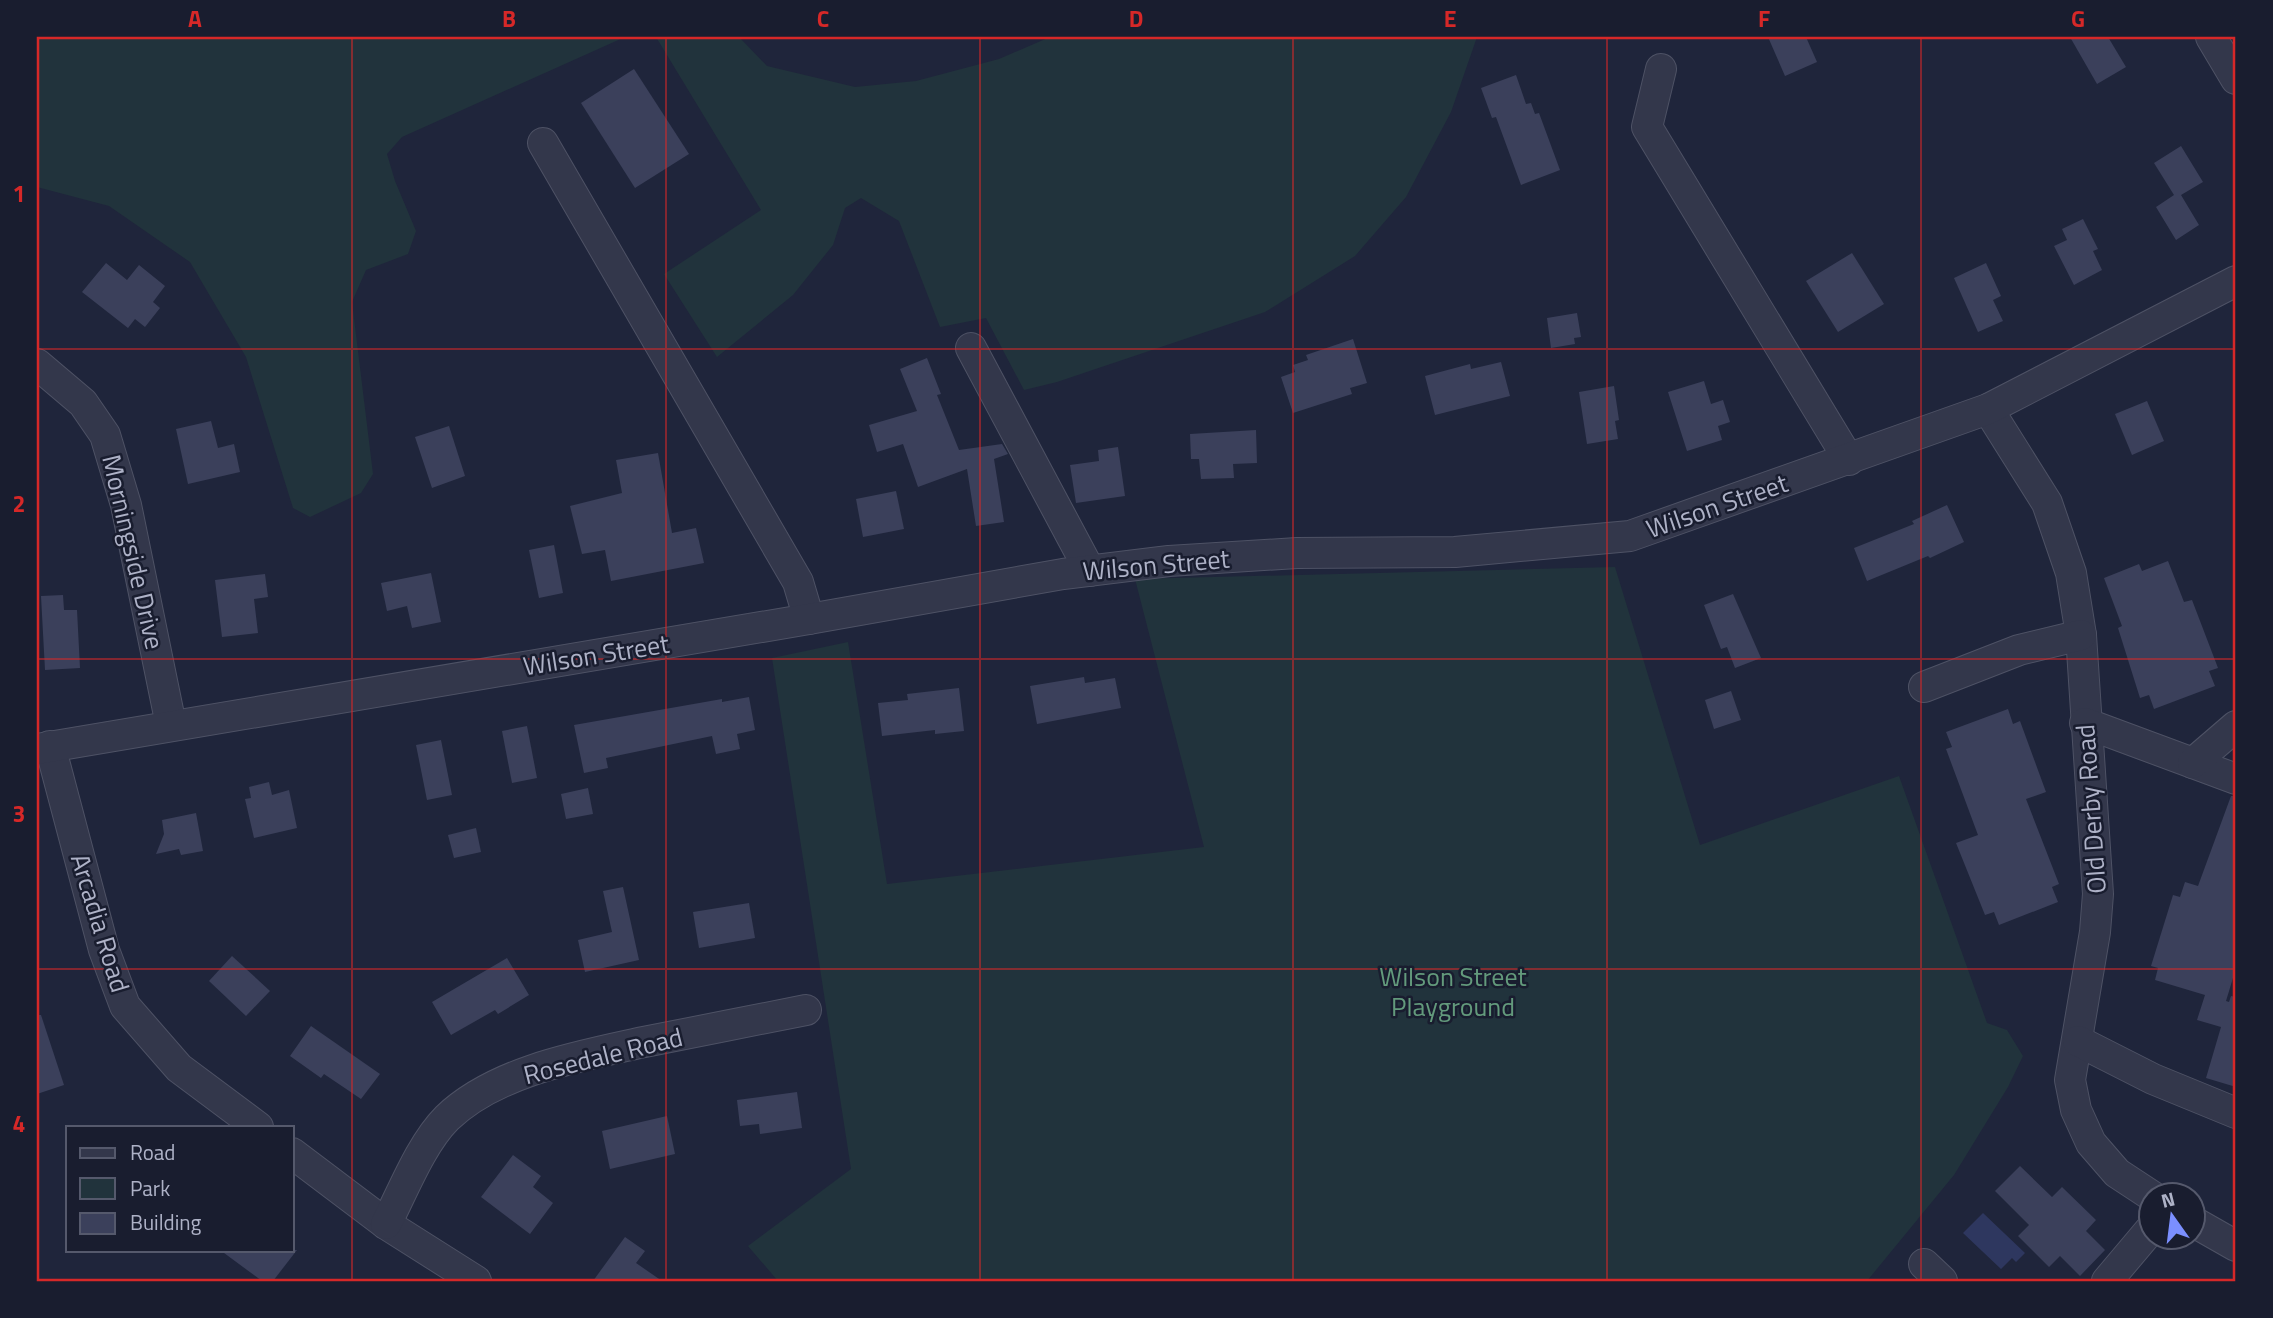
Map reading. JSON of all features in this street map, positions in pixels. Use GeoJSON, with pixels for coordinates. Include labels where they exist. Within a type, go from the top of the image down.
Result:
{"type":"FeatureCollection","features":[{"type":"Feature","properties":{"kind":"street"},"geometry":{"type":"LineString","coordinates":[[2211,37],[2236,79]]}},
{"type":"Feature","properties":{"kind":"street"},"geometry":{"type":"LineString","coordinates":[[1661,69],[1647,127],[1849,460]]}},
{"type":"Feature","properties":{"kind":"street"},"geometry":{"type":"LineString","coordinates":[[543,143],[798,582],[809,619]]}},
{"type":"Feature","properties":{"kind":"street","name":"Wilson Street"},"geometry":{"type":"LineString","coordinates":[[43,748],[1090,571],[1169,561],[1272,555],[1455,552],[1630,536],[1988,409],[2236,281]]}},
{"type":"Feature","properties":{"kind":"street"},"geometry":{"type":"LineString","coordinates":[[971,348],[1090,571]]}},
{"type":"Feature","properties":{"kind":"street","name":"Morningside Drive"},"geometry":{"type":"LineString","coordinates":[[37,364],[83,403],[105,435],[127,505],[171,725]]}},
{"type":"Feature","properties":{"kind":"street","name":"Old Derby Road"},"geometry":{"type":"LineString","coordinates":[[1988,409],[2046,503],[2071,573],[2081,635],[2098,894],[2095,932],[2070,1080],[2076,1110],[2091,1143],[2116,1172],[2136,1185]]}},
{"type":"Feature","properties":{"kind":"street"},"geometry":{"type":"LineString","coordinates":[[1924,687],[2019,650],[2081,635]]}},
{"type":"Feature","properties":{"kind":"street"},"geometry":{"type":"LineString","coordinates":[[2085,723],[2236,779]]}},
{"type":"Feature","properties":{"kind":"street"},"geometry":{"type":"LineString","coordinates":[[2193,763],[2236,726]]}},
{"type":"Feature","properties":{"kind":"street","name":"Arcadia Road"},"geometry":{"type":"LineString","coordinates":[[43,748],[104,950],[125,1006],[179,1068],[257,1126]]}},
{"type":"Feature","properties":{"kind":"street","name":"Rosedale Road"},"geometry":{"type":"LineString","coordinates":[[386,1224],[422,1154],[446,1119],[479,1093],[551,1064],[806,1010]]}},
{"type":"Feature","properties":{"kind":"street"},"geometry":{"type":"LineString","coordinates":[[2078,1041],[2153,1079],[2236,1113]]}},
{"type":"Feature","properties":{"kind":"street"},"geometry":{"type":"LineString","coordinates":[[294,1155],[386,1224],[476,1281]]}},
{"type":"Feature","properties":{"kind":"street"},"geometry":{"type":"LineString","coordinates":[[2206,1228],[2236,1246]]}},
{"type":"Feature","properties":{"kind":"street"},"geometry":{"type":"LineString","coordinates":[[2107,1281],[2136,1247]]}},
{"type":"Feature","properties":{"kind":"green space"},"geometry":{"type":"Polygon","coordinates":[[[37,37],[625,37],[402,137],[387,154],[416,231],[408,254],[366,270],[352,302],[373,474],[361,493],[310,517],[293,508],[246,357],[190,262],[109,206],[37,187],[37,37]]]}},
{"type":"Feature","properties":{"kind":"green space"},"geometry":{"type":"Polygon","coordinates":[[[656,37],[739,37],[767,66],[855,87],[916,81],[999,59],[1050,37],[1477,37],[1451,112],[1406,197],[1355,256],[1265,312],[1057,382],[1024,390],[986,318],[940,327],[899,221],[861,198],[845,208],[833,245],[793,295],[717,357],[664,274],[761,210],[656,37]]]}},
{"type":"Feature","properties":{"kind":"green space","name":"Wilson Street Playground"},"geometry":{"type":"Polygon","coordinates":[[[1615,567],[1700,845],[1899,776],[1987,1023],[2007,1030],[2023,1056],[2008,1087],[1954,1175],[1867,1281],[778,1281],[748,1246],[851,1169],[772,658],[848,642],[887,884],[1204,847],[1135,579],[1615,567]]]}},
{"type":"Feature","properties":{"kind":"water"},"geometry":{"type":"Polygon","coordinates":[[[1983,1213],[2025,1253],[2016,1262],[2012,1258],[2001,1269],[1963,1233],[1983,1213]]]}},
{"type":"Feature","properties":{"kind":"building"},"geometry":{"type":"Polygon","coordinates":[[[1768,37],[1806,37],[1817,62],[1785,76],[1768,37]]]}},
{"type":"Feature","properties":{"kind":"building"},"geometry":{"type":"Polygon","coordinates":[[[2070,37],[2108,37],[2126,67],[2097,84],[2070,37]]]}},
{"type":"Feature","properties":{"kind":"building"},"geometry":{"type":"Polygon","coordinates":[[[634,69],[689,154],[635,188],[581,103],[634,69]]]}},
{"type":"Feature","properties":{"kind":"building"},"geometry":{"type":"Polygon","coordinates":[[[1516,75],[1526,104],[1531,103],[1535,114],[1539,113],[1560,170],[1521,185],[1496,117],[1492,118],[1481,88],[1516,75]]]}},
{"type":"Feature","properties":{"kind":"building"},"geometry":{"type":"Polygon","coordinates":[[[2181,146],[2203,182],[2181,195],[2199,225],[2176,240],[2156,207],[2174,195],[2154,163],[2181,146]]]}},
{"type":"Feature","properties":{"kind":"building"},"geometry":{"type":"Polygon","coordinates":[[[2083,219],[2098,249],[2093,251],[2102,270],[2074,285],[2054,246],[2067,240],[2062,229],[2083,219]]]}},
{"type":"Feature","properties":{"kind":"building"},"geometry":{"type":"Polygon","coordinates":[[[1852,253],[1884,304],[1838,332],[1806,281],[1852,253]]]}},
{"type":"Feature","properties":{"kind":"building"},"geometry":{"type":"Polygon","coordinates":[[[106,263],[127,280],[139,265],[165,286],[153,302],[160,308],[145,327],[135,319],[128,328],[82,292],[106,263]]]}},
{"type":"Feature","properties":{"kind":"building"},"geometry":{"type":"Polygon","coordinates":[[[1986,263],[2001,296],[1993,300],[2003,321],[1978,332],[1954,278],[1986,263]]]}},
{"type":"Feature","properties":{"kind":"building"},"geometry":{"type":"Polygon","coordinates":[[[1577,313],[1581,337],[1574,338],[1575,344],[1551,348],[1547,318],[1577,313]]]}},
{"type":"Feature","properties":{"kind":"building"},"geometry":{"type":"Polygon","coordinates":[[[1353,339],[1367,383],[1350,388],[1352,394],[1293,413],[1281,377],[1295,372],[1293,365],[1308,360],[1306,355],[1353,339]]]}},
{"type":"Feature","properties":{"kind":"building"},"geometry":{"type":"Polygon","coordinates":[[[927,358],[941,394],[937,395],[959,450],[1002,444],[1008,454],[994,459],[1004,522],[976,526],[967,469],[918,487],[903,444],[877,452],[869,425],[917,411],[900,369],[927,358]]]}},
{"type":"Feature","properties":{"kind":"building"},"geometry":{"type":"Polygon","coordinates":[[[1501,362],[1510,396],[1435,415],[1425,376],[1470,364],[1471,369],[1501,362]]]}},
{"type":"Feature","properties":{"kind":"building"},"geometry":{"type":"Polygon","coordinates":[[[1704,381],[1711,404],[1723,400],[1730,422],[1718,426],[1722,440],[1687,451],[1668,392],[1704,381]]]}},
{"type":"Feature","properties":{"kind":"building"},"geometry":{"type":"Polygon","coordinates":[[[1614,386],[1619,420],[1615,421],[1618,439],[1587,444],[1579,392],[1614,386]]]}},
{"type":"Feature","properties":{"kind":"building"},"geometry":{"type":"Polygon","coordinates":[[[2147,401],[2164,441],[2132,455],[2115,414],[2147,401]]]}},
{"type":"Feature","properties":{"kind":"building"},"geometry":{"type":"Polygon","coordinates":[[[211,421],[218,448],[234,444],[240,472],[188,484],[176,429],[211,421]]]}},
{"type":"Feature","properties":{"kind":"building"},"geometry":{"type":"Polygon","coordinates":[[[449,426],[465,476],[432,488],[415,437],[449,426]]]}},
{"type":"Feature","properties":{"kind":"building"},"geometry":{"type":"Polygon","coordinates":[[[1256,430],[1257,463],[1233,464],[1234,478],[1201,479],[1199,459],[1191,459],[1190,434],[1256,430]]]}},
{"type":"Feature","properties":{"kind":"building"},"geometry":{"type":"Polygon","coordinates":[[[1118,447],[1125,496],[1076,503],[1070,465],[1099,461],[1098,450],[1118,447]]]}},
{"type":"Feature","properties":{"kind":"building"},"geometry":{"type":"Polygon","coordinates":[[[658,453],[672,533],[696,528],[704,563],[611,581],[605,550],[582,554],[570,506],[622,493],[616,460],[658,453]]]}},
{"type":"Feature","properties":{"kind":"building"},"geometry":{"type":"Polygon","coordinates":[[[896,491],[904,529],[863,537],[856,499],[896,491]]]}},
{"type":"Feature","properties":{"kind":"building"},"geometry":{"type":"Polygon","coordinates":[[[1947,505],[1964,542],[1930,558],[1928,556],[1867,581],[1854,548],[1914,524],[1912,521],[1947,505]]]}},
{"type":"Feature","properties":{"kind":"building"},"geometry":{"type":"Polygon","coordinates":[[[554,545],[563,593],[539,598],[529,550],[554,545]]]}},
{"type":"Feature","properties":{"kind":"building"},"geometry":{"type":"Polygon","coordinates":[[[2168,561],[2184,602],[2192,600],[2218,668],[2209,671],[2215,686],[2154,709],[2149,695],[2140,698],[2118,628],[2122,626],[2104,578],[2139,564],[2142,571],[2168,561]]]}},
{"type":"Feature","properties":{"kind":"building"},"geometry":{"type":"Polygon","coordinates":[[[431,573],[441,622],[412,628],[407,606],[387,611],[381,583],[431,573]]]}},
{"type":"Feature","properties":{"kind":"building"},"geometry":{"type":"Polygon","coordinates":[[[265,574],[268,597],[254,599],[258,633],[222,637],[215,580],[265,574]]]}},
{"type":"Feature","properties":{"kind":"building"},"geometry":{"type":"Polygon","coordinates":[[[1733,594],[1761,658],[1735,668],[1727,647],[1721,649],[1704,605],[1733,594]]]}},
{"type":"Feature","properties":{"kind":"building"},"geometry":{"type":"Polygon","coordinates":[[[63,595],[64,610],[77,610],[80,668],[45,670],[41,596],[63,595]]]}},
{"type":"Feature","properties":{"kind":"building"},"geometry":{"type":"Polygon","coordinates":[[[1084,677],[1085,683],[1115,678],[1121,708],[1037,724],[1030,686],[1084,677]]]}},
{"type":"Feature","properties":{"kind":"building"},"geometry":{"type":"Polygon","coordinates":[[[959,688],[964,731],[935,734],[935,730],[882,736],[878,703],[908,700],[907,694],[959,688]]]}},
{"type":"Feature","properties":{"kind":"building"},"geometry":{"type":"Polygon","coordinates":[[[1731,691],[1741,720],[1714,729],[1705,700],[1731,691]]]}},
{"type":"Feature","properties":{"kind":"building"},"geometry":{"type":"Polygon","coordinates":[[[749,697],[755,730],[737,734],[740,749],[716,754],[712,736],[606,758],[608,768],[584,773],[574,725],[722,699],[722,702],[749,697]]]}},
{"type":"Feature","properties":{"kind":"building"},"geometry":{"type":"Polygon","coordinates":[[[2008,709],[2013,724],[2020,721],[2046,792],[2026,799],[2059,884],[2052,887],[2058,902],[1999,925],[1994,912],[1985,915],[1956,843],[1978,835],[1946,749],[1952,747],[1946,732],[2008,709]]]}},
{"type":"Feature","properties":{"kind":"building"},"geometry":{"type":"Polygon","coordinates":[[[527,726],[537,778],[512,783],[502,731],[527,726]]]}},
{"type":"Feature","properties":{"kind":"building"},"geometry":{"type":"Polygon","coordinates":[[[441,740],[452,795],[427,800],[416,745],[441,740]]]}},
{"type":"Feature","properties":{"kind":"building"},"geometry":{"type":"Polygon","coordinates":[[[269,782],[272,795],[289,790],[297,828],[254,838],[245,799],[251,798],[249,787],[269,782]]]}},
{"type":"Feature","properties":{"kind":"building"},"geometry":{"type":"Polygon","coordinates":[[[588,788],[593,814],[566,819],[561,794],[588,788]]]}},
{"type":"Feature","properties":{"kind":"building"},"geometry":{"type":"Polygon","coordinates":[[[2231,796],[2236,796],[2236,968],[2226,1001],[2229,1002],[2231,996],[2236,997],[2236,1087],[2206,1078],[2221,1027],[2197,1020],[2205,995],[2155,980],[2158,968],[2151,966],[2173,895],[2180,897],[2185,882],[2198,886],[2231,796]]]}},
{"type":"Feature","properties":{"kind":"building"},"geometry":{"type":"Polygon","coordinates":[[[196,813],[203,851],[181,855],[179,849],[156,854],[164,834],[162,820],[196,813]]]}},
{"type":"Feature","properties":{"kind":"building"},"geometry":{"type":"Polygon","coordinates":[[[476,828],[481,852],[454,858],[448,835],[476,828]]]}},
{"type":"Feature","properties":{"kind":"building"},"geometry":{"type":"Polygon","coordinates":[[[623,887],[639,960],[585,972],[578,940],[612,932],[603,891],[623,887]]]}},
{"type":"Feature","properties":{"kind":"building"},"geometry":{"type":"Polygon","coordinates":[[[749,903],[755,938],[699,948],[693,912],[749,903]]]}},
{"type":"Feature","properties":{"kind":"building"},"geometry":{"type":"Polygon","coordinates":[[[232,956],[270,991],[246,1016],[209,981],[232,956]]]}},
{"type":"Feature","properties":{"kind":"building"},"geometry":{"type":"Polygon","coordinates":[[[507,958],[529,995],[498,1014],[495,1010],[451,1035],[432,1002],[507,958]]]}},
{"type":"Feature","properties":{"kind":"building"},"geometry":{"type":"Polygon","coordinates":[[[37,1015],[41,1015],[64,1085],[37,1094],[37,1015]]]}},
{"type":"Feature","properties":{"kind":"building"},"geometry":{"type":"Polygon","coordinates":[[[311,1026],[380,1074],[361,1099],[324,1074],[321,1078],[290,1056],[311,1026]]]}},
{"type":"Feature","properties":{"kind":"building"},"geometry":{"type":"Polygon","coordinates":[[[797,1092],[802,1128],[760,1134],[759,1124],[740,1126],[737,1100],[797,1092]]]}},
{"type":"Feature","properties":{"kind":"building"},"geometry":{"type":"Polygon","coordinates":[[[667,1116],[675,1154],[610,1169],[602,1131],[667,1116]]]}},
{"type":"Feature","properties":{"kind":"building"},"geometry":{"type":"Polygon","coordinates":[[[513,1155],[541,1176],[533,1187],[553,1203],[530,1234],[481,1197],[513,1155]]]}},
{"type":"Feature","properties":{"kind":"building"},"geometry":{"type":"Polygon","coordinates":[[[2020,1166],[2052,1197],[2062,1187],[2096,1220],[2086,1231],[2105,1250],[2080,1276],[2060,1256],[2049,1267],[2018,1236],[2029,1225],[1995,1191],[2020,1166]]]}},
{"type":"Feature","properties":{"kind":"building"},"geometry":{"type":"Polygon","coordinates":[[[625,1237],[645,1251],[636,1263],[662,1281],[593,1281],[625,1237]]]}},
{"type":"Feature","properties":{"kind":"building"},"geometry":{"type":"Polygon","coordinates":[[[297,1250],[273,1281],[262,1281],[223,1252],[297,1250]]]}}]}
